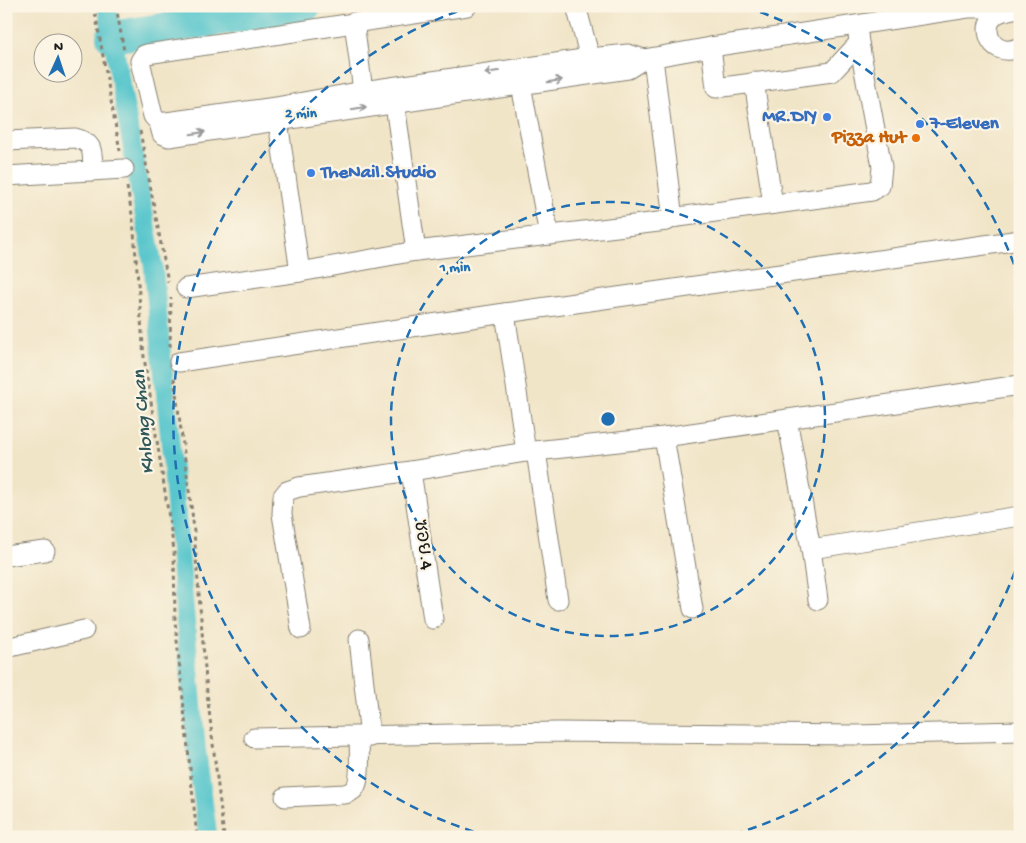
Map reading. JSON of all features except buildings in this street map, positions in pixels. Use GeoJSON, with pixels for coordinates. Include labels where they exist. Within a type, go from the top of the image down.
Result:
{"type":"FeatureCollection","features":[{"type":"Feature","properties":{"kind":"street"},"geometry":{"type":"LineString","coordinates":[[467,6],[144,55],[140,61],[153,116],[159,123],[277,114],[520,77],[628,69],[649,59],[711,47],[858,34],[968,8],[1014,11]]}},
{"type":"Feature","properties":{"kind":"street"},"geometry":{"type":"LineString","coordinates":[[576,6],[590,58]]}},
{"type":"Feature","properties":{"kind":"street"},"geometry":{"type":"LineString","coordinates":[[1014,11],[996,14],[991,20],[988,33],[990,39],[1000,49],[1018,50]]}},
{"type":"Feature","properties":{"kind":"street"},"geometry":{"type":"LineString","coordinates":[[354,22],[364,91]]}},
{"type":"Feature","properties":{"kind":"street"},"geometry":{"type":"LineString","coordinates":[[711,47],[716,88],[832,72],[858,34]]}},
{"type":"Feature","properties":{"kind":"street"},"geometry":{"type":"LineString","coordinates":[[175,289],[300,272],[416,251],[667,220],[872,191],[880,186],[882,167],[858,34]]}},
{"type":"Feature","properties":{"kind":"street"},"geometry":{"type":"LineString","coordinates":[[520,77],[590,58],[628,54],[649,59]]}},
{"type":"Feature","properties":{"kind":"street"},"geometry":{"type":"LineString","coordinates":[[649,59],[672,210],[671,218]]}},
{"type":"Feature","properties":{"kind":"street"},"geometry":{"type":"LineString","coordinates":[[520,77],[549,235]]}},
{"type":"Feature","properties":{"kind":"street"},"geometry":{"type":"LineString","coordinates":[[754,82],[773,204]]}},
{"type":"Feature","properties":{"kind":"street"},"geometry":{"type":"LineString","coordinates":[[277,114],[364,91],[393,95]]}},
{"type":"Feature","properties":{"kind":"street"},"geometry":{"type":"LineString","coordinates":[[393,95],[416,251]]}},
{"type":"Feature","properties":{"kind":"street"},"geometry":{"type":"LineString","coordinates":[[277,114],[300,272]]}},
{"type":"Feature","properties":{"kind":"street"},"geometry":{"type":"LineString","coordinates":[[6,141],[75,138],[83,140],[88,142],[92,151],[93,171]]}},
{"type":"Feature","properties":{"kind":"street"},"geometry":{"type":"LineString","coordinates":[[6,176],[124,169]]}},
{"type":"Feature","properties":{"kind":"street"},"geometry":{"type":"LineString","coordinates":[[174,363],[505,313],[1020,240]]}},
{"type":"Feature","properties":{"kind":"street"},"geometry":{"type":"LineString","coordinates":[[505,313],[558,600]]}},
{"type":"Feature","properties":{"kind":"street"},"geometry":{"type":"LineString","coordinates":[[301,630],[282,514],[283,496],[287,491],[299,487],[531,452],[664,437],[1020,385]]}},
{"type":"Feature","properties":{"kind":"street"},"geometry":{"type":"LineString","coordinates":[[787,419],[818,600]]}},
{"type":"Feature","properties":{"kind":"street"},"geometry":{"type":"LineString","coordinates":[[664,437],[693,609]]}},
{"type":"Feature","properties":{"kind":"street","name":"ซอย.4"},"geometry":{"type":"LineString","coordinates":[[411,471],[433,619]]}},
{"type":"Feature","properties":{"kind":"street"},"geometry":{"type":"LineString","coordinates":[[810,549],[1020,516]]}},
{"type":"Feature","properties":{"kind":"street"},"geometry":{"type":"LineString","coordinates":[[6,556],[45,551]]}},
{"type":"Feature","properties":{"kind":"street"},"geometry":{"type":"LineString","coordinates":[[6,648],[84,630]]}},
{"type":"Feature","properties":{"kind":"street"},"geometry":{"type":"LineString","coordinates":[[284,797],[346,794],[357,785],[364,737],[359,640]]}},
{"type":"Feature","properties":{"kind":"street"},"geometry":{"type":"LineString","coordinates":[[254,738],[558,732],[855,735],[1020,731]]}},
{"type":"Feature","properties":{"kind":"path"},"geometry":{"type":"LineString","coordinates":[[94,6],[133,220],[144,357],[174,550],[175,621],[197,837]]}},
{"type":"Feature","properties":{"kind":"path"},"geometry":{"type":"LineString","coordinates":[[116,6],[125,55]]}},
{"type":"Feature","properties":{"kind":"path"},"geometry":{"type":"LineString","coordinates":[[139,122],[175,289],[174,363],[193,520],[207,693],[224,837]]}},
{"type":"Feature","properties":{"kind":"waterway","name":"Khlong Chan"},"geometry":{"type":"LineString","coordinates":[[107,6],[153,265],[196,746],[208,837]]}},
{"type":"Feature","properties":{"kind":"waterway"},"geometry":{"type":"LineString","coordinates":[[112,37],[305,6]]}},
{"type":"Feature","properties":{"kind":"place","name":"MR.DIY"},"geometry":{"type":"Point","coordinates":[827,117]}},
{"type":"Feature","properties":{"kind":"place","name":"7-Eleven"},"geometry":{"type":"Point","coordinates":[920,124]}},
{"type":"Feature","properties":{"kind":"place","name":"Pizza Hut"},"geometry":{"type":"Point","coordinates":[916,138]}},
{"type":"Feature","properties":{"kind":"place","name":"TheNail.Studio"},"geometry":{"type":"Point","coordinates":[311,173]}}]}
